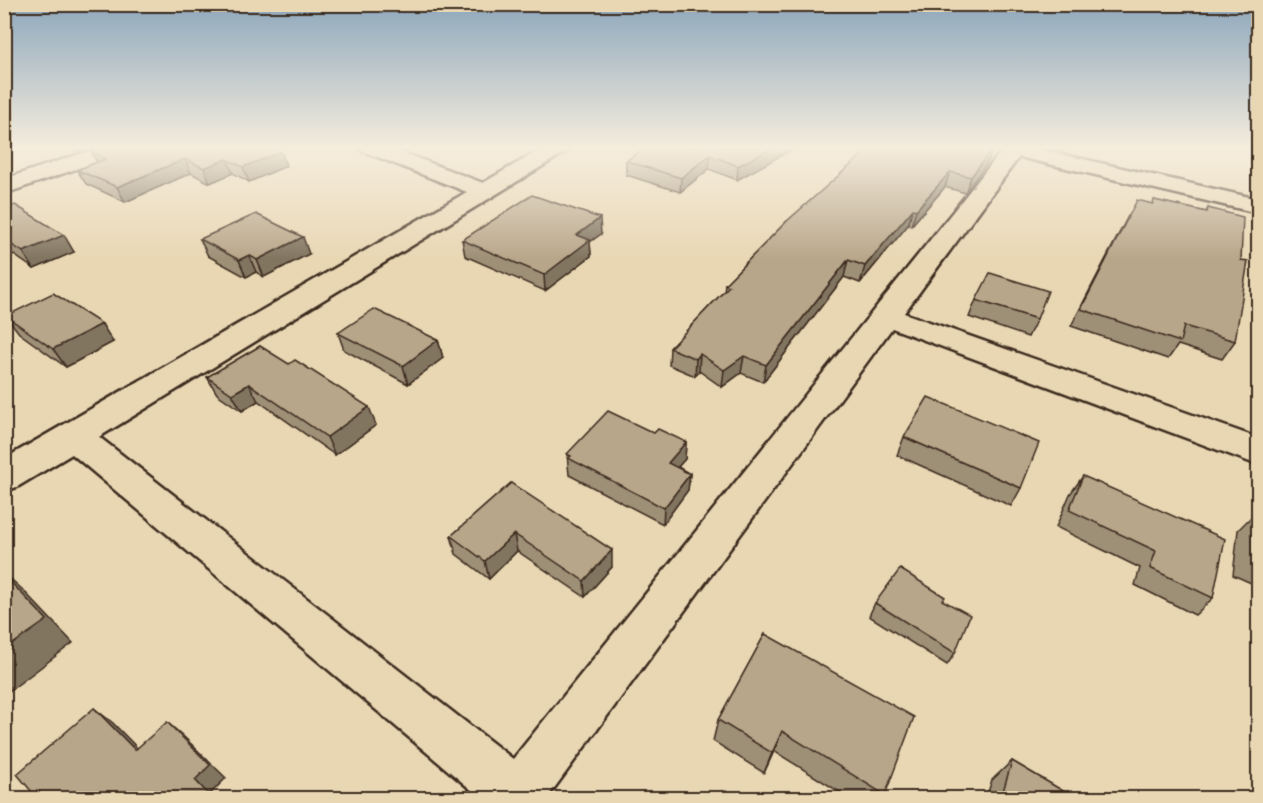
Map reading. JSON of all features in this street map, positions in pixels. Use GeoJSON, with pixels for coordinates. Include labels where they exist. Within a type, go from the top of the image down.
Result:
{"type":"FeatureCollection","features":[{"type":"Feature","properties":{"kind":"street"},"geometry":{"type":"LineString","coordinates":[[468,184],[485,191]]}},
{"type":"Feature","properties":{"kind":"street"},"geometry":{"type":"LineString","coordinates":[[4,477],[496,184]]}},
{"type":"Feature","properties":{"kind":"street"},"geometry":{"type":"LineString","coordinates":[[74,436],[519,797],[885,316],[981,184]]}},
{"type":"Feature","properties":{"kind":"street"},"geometry":{"type":"LineString","coordinates":[[1165,184],[1258,206]]}},
{"type":"Feature","properties":{"kind":"street"},"geometry":{"type":"LineString","coordinates":[[885,316],[1258,452]]}},
{"type":"Feature","properties":{"kind":"building"},"geometry":{"type":"Polygon","coordinates":[[[828,184],[939,184],[916,210],[913,209],[865,266],[848,260],[766,365],[744,356],[724,370],[700,354],[696,359],[670,348],[729,286],[725,284],[787,221],[828,184]]]}},
{"type":"Feature","properties":{"kind":"building"},"geometry":{"type":"Polygon","coordinates":[[[532,195],[600,218],[577,235],[590,240],[544,275],[462,240],[532,195]]]}},
{"type":"Feature","properties":{"kind":"building"},"geometry":{"type":"Polygon","coordinates":[[[1137,200],[1153,204],[1154,200],[1207,212],[1208,208],[1243,217],[1241,260],[1248,261],[1235,341],[1184,326],[1180,342],[1081,309],[1137,200]]]}},
{"type":"Feature","properties":{"kind":"building"},"geometry":{"type":"Polygon","coordinates":[[[15,205],[64,235],[23,252],[4,240],[4,209],[15,205]]]}},
{"type":"Feature","properties":{"kind":"building"},"geometry":{"type":"Polygon","coordinates":[[[256,214],[303,237],[257,260],[249,255],[239,260],[200,239],[256,214]]]}},
{"type":"Feature","properties":{"kind":"building"},"geometry":{"type":"Polygon","coordinates":[[[990,273],[1048,291],[1037,319],[976,300],[990,273]]]}},
{"type":"Feature","properties":{"kind":"building"},"geometry":{"type":"Polygon","coordinates":[[[53,293],[102,324],[53,349],[6,316],[53,293]]]}},
{"type":"Feature","properties":{"kind":"building"},"geometry":{"type":"Polygon","coordinates":[[[374,309],[438,340],[403,366],[338,333],[374,309]]]}},
{"type":"Feature","properties":{"kind":"building"},"geometry":{"type":"Polygon","coordinates":[[[260,346],[289,364],[295,360],[369,407],[327,437],[249,384],[232,394],[207,377],[260,346]]]}},
{"type":"Feature","properties":{"kind":"building"},"geometry":{"type":"Polygon","coordinates":[[[928,397],[1039,443],[1021,488],[904,437],[928,397]]]}},
{"type":"Feature","properties":{"kind":"building"},"geometry":{"type":"Polygon","coordinates":[[[608,411],[654,433],[658,429],[686,442],[668,463],[690,474],[664,508],[568,458],[571,456],[567,454],[608,411]]]}},
{"type":"Feature","properties":{"kind":"building"},"geometry":{"type":"Polygon","coordinates":[[[1083,476],[1225,539],[1213,598],[1150,568],[1156,551],[1069,510],[1083,476]]]}},
{"type":"Feature","properties":{"kind":"building"},"geometry":{"type":"Polygon","coordinates":[[[511,483],[612,550],[584,581],[514,534],[485,561],[451,536],[511,483]]]}},
{"type":"Feature","properties":{"kind":"building"},"geometry":{"type":"Polygon","coordinates":[[[900,569],[945,597],[942,600],[970,615],[955,653],[875,603],[900,569]]]}},
{"type":"Feature","properties":{"kind":"building"},"geometry":{"type":"Polygon","coordinates":[[[4,575],[47,620],[4,650],[4,575]]]}},
{"type":"Feature","properties":{"kind":"building"},"geometry":{"type":"Polygon","coordinates":[[[765,634],[914,717],[885,795],[782,731],[772,753],[718,720],[765,634]]]}},
{"type":"Feature","properties":{"kind":"building"},"geometry":{"type":"Polygon","coordinates":[[[94,708],[135,750],[167,722],[210,765],[195,780],[212,798],[37,798],[17,774],[94,708]]]}},
{"type":"Feature","properties":{"kind":"building"},"geometry":{"type":"Polygon","coordinates":[[[1012,761],[1075,798],[1001,798],[1012,761]]]}}]}
